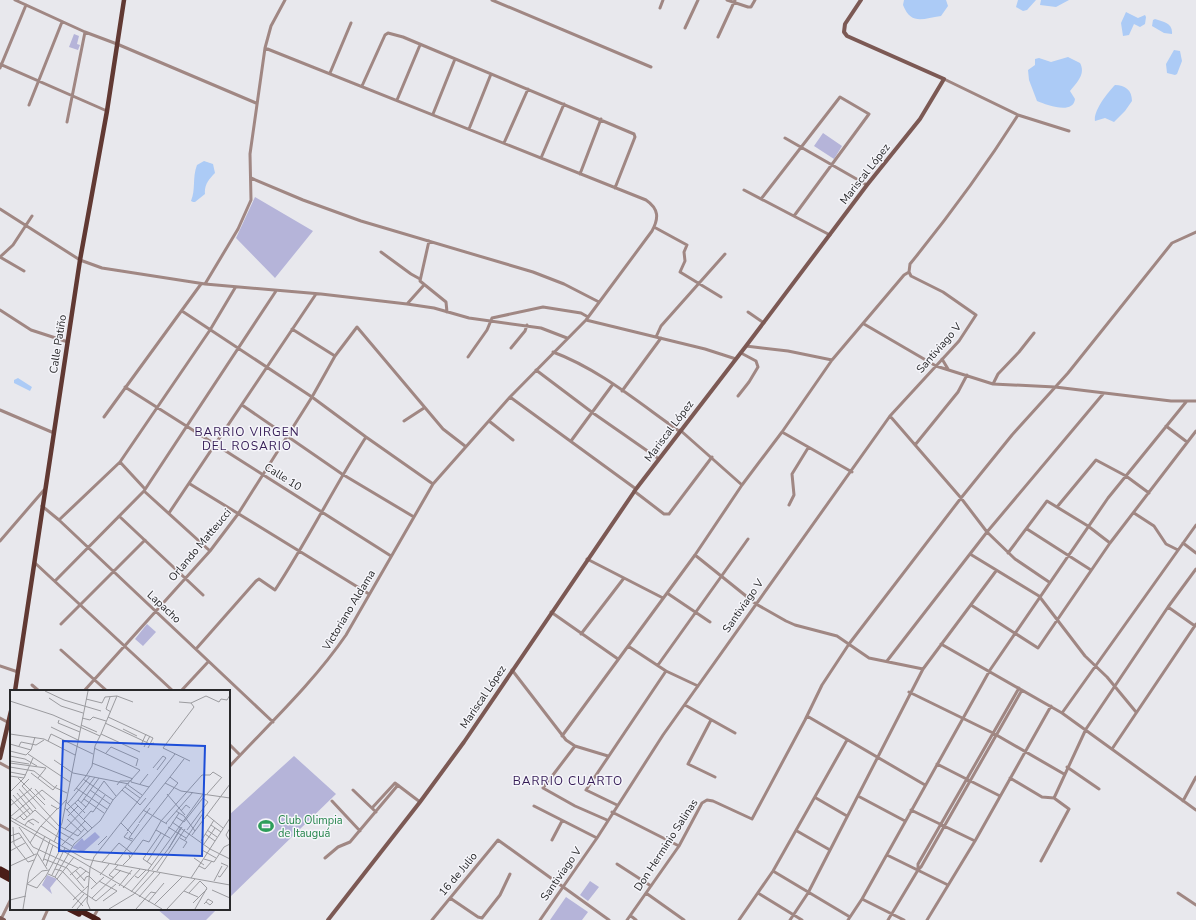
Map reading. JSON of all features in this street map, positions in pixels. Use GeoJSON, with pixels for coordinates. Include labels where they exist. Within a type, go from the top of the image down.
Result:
{"type":"FeatureCollection","features":[{"type":"Feature","properties":{"kind":"highway"},"geometry":{"type":"LineString","coordinates":[[0,869],[10,874]]}},
{"type":"Feature","properties":{"kind":"highway"},"geometry":{"type":"LineString","coordinates":[[0,874],[10,879]]}},
{"type":"Feature","properties":{"kind":"highway"},"geometry":{"type":"LineString","coordinates":[[71,910],[93,919]]}},
{"type":"Feature","properties":{"kind":"highway"},"geometry":{"type":"LineString","coordinates":[[79,910],[93,919]]}},
{"type":"Feature","properties":{"kind":"main road","name":"Calle Patiño"},"geometry":{"type":"LineString","coordinates":[[15,690],[33,562],[80,260],[107,111],[124,0]]}},
{"type":"Feature","properties":{"kind":"main road"},"geometry":{"type":"LineString","coordinates":[[0,758],[10,724]]}},
{"type":"Feature","properties":{"kind":"street"},"geometry":{"type":"LineString","coordinates":[[15,0],[85,32],[256,103]]}},
{"type":"Feature","properties":{"kind":"street"},"geometry":{"type":"LineString","coordinates":[[104,417],[203,284],[238,229],[248,206],[251,193],[250,154],[256,103],[265,48],[271,26],[285,0]]}},
{"type":"Feature","properties":{"kind":"street"},"geometry":{"type":"LineString","coordinates":[[492,0],[651,67]]}},
{"type":"Feature","properties":{"kind":"street"},"geometry":{"type":"LineString","coordinates":[[660,8],[663,0]]}},
{"type":"Feature","properties":{"kind":"street"},"geometry":{"type":"LineString","coordinates":[[685,28],[698,0]]}},
{"type":"Feature","properties":{"kind":"street"},"geometry":{"type":"LineString","coordinates":[[727,0],[735,1],[751,7],[755,0]]}},
{"type":"Feature","properties":{"kind":"street"},"geometry":{"type":"LineString","coordinates":[[861,0],[845,24],[844,32],[847,36],[944,79],[1018,115],[1069,131]]}},
{"type":"Feature","properties":{"kind":"street"},"geometry":{"type":"LineString","coordinates":[[718,37],[735,1]]}},
{"type":"Feature","properties":{"kind":"street"},"geometry":{"type":"LineString","coordinates":[[26,5],[0,65],[107,111]]}},
{"type":"Feature","properties":{"kind":"street"},"geometry":{"type":"LineString","coordinates":[[29,105],[62,22]]}},
{"type":"Feature","properties":{"kind":"street"},"geometry":{"type":"LineString","coordinates":[[330,73],[351,23]]}},
{"type":"Feature","properties":{"kind":"street"},"geometry":{"type":"LineString","coordinates":[[67,122],[85,32]]}},
{"type":"Feature","properties":{"kind":"street"},"geometry":{"type":"LineString","coordinates":[[362,86],[388,33],[455,59],[630,131],[635,137],[615,188]]}},
{"type":"Feature","properties":{"kind":"street"},"geometry":{"type":"LineString","coordinates":[[397,100],[420,45]]}},
{"type":"Feature","properties":{"kind":"street"},"geometry":{"type":"LineString","coordinates":[[265,48],[433,114],[652,204],[657,214],[654,227],[686,243],[685,261],[680,272],[699,282],[721,297]]}},
{"type":"Feature","properties":{"kind":"street"},"geometry":{"type":"LineString","coordinates":[[433,114],[455,59]]}},
{"type":"Feature","properties":{"kind":"street"},"geometry":{"type":"LineString","coordinates":[[469,129],[491,74]]}},
{"type":"Feature","properties":{"kind":"street","name":"Mariscal López"},"geometry":{"type":"LineString","coordinates":[[328,920],[420,802],[464,742],[635,490],[764,323],[867,185],[920,119],[944,79]]}},
{"type":"Feature","properties":{"kind":"street"},"geometry":{"type":"LineString","coordinates":[[504,143],[528,89]]}},
{"type":"Feature","properties":{"kind":"street"},"geometry":{"type":"LineString","coordinates":[[761,199],[840,97],[869,114],[794,216]]}},
{"type":"Feature","properties":{"kind":"street"},"geometry":{"type":"LineString","coordinates":[[541,158],[564,104]]}},
{"type":"Feature","properties":{"kind":"street"},"geometry":{"type":"LineString","coordinates":[[562,736],[667,593],[742,485],[782,432],[832,360],[904,275],[909,272],[910,264],[943,224],[992,155],[1018,115]]}},
{"type":"Feature","properties":{"kind":"street"},"geometry":{"type":"LineString","coordinates":[[580,174],[601,119]]}},
{"type":"Feature","properties":{"kind":"street"},"geometry":{"type":"LineString","coordinates":[[785,138],[802,146],[867,185]]}},
{"type":"Feature","properties":{"kind":"street"},"geometry":{"type":"LineString","coordinates":[[251,178],[303,200],[354,219],[533,272],[564,284],[599,302]]}},
{"type":"Feature","properties":{"kind":"street"},"geometry":{"type":"LineString","coordinates":[[744,190],[830,235]]}},
{"type":"Feature","properties":{"kind":"street"},"geometry":{"type":"LineString","coordinates":[[0,209],[80,260],[91,265],[110,270],[235,288],[316,294],[407,304],[469,318],[527,325],[541,328],[567,338]]}},
{"type":"Feature","properties":{"kind":"street"},"geometry":{"type":"LineString","coordinates":[[24,271],[0,257],[12,246],[32,216]]}},
{"type":"Feature","properties":{"kind":"street","name":"Victoriano Aldama"},"geometry":{"type":"LineString","coordinates":[[230,766],[273,722],[331,657],[346,635],[433,484],[465,446],[510,397],[586,320],[654,227]]}},
{"type":"Feature","properties":{"kind":"street"},"geometry":{"type":"LineString","coordinates":[[925,785],[807,716],[822,685],[849,644],[961,498],[1012,435],[1068,373],[1172,243],[1196,232]]}},
{"type":"Feature","properties":{"kind":"street"},"geometry":{"type":"LineString","coordinates":[[420,279],[429,242]]}},
{"type":"Feature","properties":{"kind":"street"},"geometry":{"type":"LineString","coordinates":[[381,252],[420,279],[424,285],[446,302],[447,312]]}},
{"type":"Feature","properties":{"kind":"street"},"geometry":{"type":"LineString","coordinates":[[656,337],[661,326],[725,254]]}},
{"type":"Feature","properties":{"kind":"street","name":"Santiviago V"},"geometry":{"type":"LineString","coordinates":[[540,920],[564,887],[597,838],[612,812],[698,686],[852,472],[890,416],[959,341],[976,315],[943,292],[911,276],[909,272]]}},
{"type":"Feature","properties":{"kind":"street"},"geometry":{"type":"LineString","coordinates":[[407,304],[424,285]]}},
{"type":"Feature","properties":{"kind":"street"},"geometry":{"type":"LineString","coordinates":[[59,520],[120,462],[210,330],[235,288]]}},
{"type":"Feature","properties":{"kind":"street"},"geometry":{"type":"LineString","coordinates":[[55,581],[145,490],[276,291]]}},
{"type":"Feature","properties":{"kind":"street"},"geometry":{"type":"LineString","coordinates":[[169,513],[217,444],[316,294]]}},
{"type":"Feature","properties":{"kind":"street"},"geometry":{"type":"LineString","coordinates":[[468,357],[487,330],[492,318],[543,307],[581,314],[588,317]]}},
{"type":"Feature","properties":{"kind":"street"},"geometry":{"type":"LineString","coordinates":[[0,310],[31,330],[68,342]]}},
{"type":"Feature","properties":{"kind":"street"},"geometry":{"type":"LineString","coordinates":[[182,311],[312,397],[433,484]]}},
{"type":"Feature","properties":{"kind":"street"},"geometry":{"type":"LineString","coordinates":[[748,312],[764,323]]}},
{"type":"Feature","properties":{"kind":"street"},"geometry":{"type":"LineString","coordinates":[[586,320],[705,349],[736,359]]}},
{"type":"Feature","properties":{"kind":"street"},"geometry":{"type":"LineString","coordinates":[[864,324],[936,366],[993,384],[1055,387],[1103,394],[1186,402],[1196,401]]}},
{"type":"Feature","properties":{"kind":"street"},"geometry":{"type":"LineString","coordinates":[[511,348],[525,331],[527,325]]}},
{"type":"Feature","properties":{"kind":"street","name":"Orlando Matteucci"},"geometry":{"type":"LineString","coordinates":[[85,690],[184,578],[210,551],[238,514],[312,397],[335,356],[357,327],[424,408]]}},
{"type":"Feature","properties":{"kind":"street"},"geometry":{"type":"LineString","coordinates":[[292,330],[335,356]]}},
{"type":"Feature","properties":{"kind":"street"},"geometry":{"type":"LineString","coordinates":[[993,384],[998,374],[1020,352],[1034,333]]}},
{"type":"Feature","properties":{"kind":"street"},"geometry":{"type":"LineString","coordinates":[[622,391],[661,338]]}},
{"type":"Feature","properties":{"kind":"street"},"geometry":{"type":"LineString","coordinates":[[746,346],[788,351],[832,360]]}},
{"type":"Feature","properties":{"kind":"street"},"geometry":{"type":"LineString","coordinates":[[553,352],[572,359],[613,384],[680,431],[712,457],[742,485]]}},
{"type":"Feature","properties":{"kind":"street"},"geometry":{"type":"LineString","coordinates":[[738,396],[758,367],[756,361],[741,353]]}},
{"type":"Feature","properties":{"kind":"street"},"geometry":{"type":"LineString","coordinates":[[942,359],[948,370]]}},
{"type":"Feature","properties":{"kind":"street"},"geometry":{"type":"LineString","coordinates":[[536,370],[593,413],[659,459]]}},
{"type":"Feature","properties":{"kind":"street"},"geometry":{"type":"LineString","coordinates":[[915,445],[958,392],[968,375]]}},
{"type":"Feature","properties":{"kind":"street"},"geometry":{"type":"LineString","coordinates":[[571,441],[613,384]]}},
{"type":"Feature","properties":{"kind":"street","name":"Calle 10"},"geometry":{"type":"LineString","coordinates":[[126,387],[217,444],[262,476],[321,511],[391,556]]}},
{"type":"Feature","properties":{"kind":"street"},"geometry":{"type":"LineString","coordinates":[[887,660],[987,532],[1103,394]]}},
{"type":"Feature","properties":{"kind":"street"},"geometry":{"type":"LineString","coordinates":[[510,397],[571,441],[664,514],[669,514],[712,457]]}},
{"type":"Feature","properties":{"kind":"street"},"geometry":{"type":"LineString","coordinates":[[773,871],[849,919],[887,855],[990,670],[1088,526],[1186,402]]}},
{"type":"Feature","properties":{"kind":"street"},"geometry":{"type":"LineString","coordinates":[[242,405],[342,474],[414,518]]}},
{"type":"Feature","properties":{"kind":"street"},"geometry":{"type":"LineString","coordinates":[[404,421],[424,408],[449,434],[465,446]]}},
{"type":"Feature","properties":{"kind":"street"},"geometry":{"type":"LineString","coordinates":[[0,410],[54,433]]}},
{"type":"Feature","properties":{"kind":"street"},"geometry":{"type":"LineString","coordinates":[[890,416],[961,498],[987,532],[1008,553],[1049,582]]}},
{"type":"Feature","properties":{"kind":"street"},"geometry":{"type":"LineString","coordinates":[[489,421],[513,440]]}},
{"type":"Feature","properties":{"kind":"street"},"geometry":{"type":"LineString","coordinates":[[1166,426],[1187,442]]}},
{"type":"Feature","properties":{"kind":"street"},"geometry":{"type":"LineString","coordinates":[[970,605],[1038,648],[1110,543],[1196,431]]}},
{"type":"Feature","properties":{"kind":"street"},"geometry":{"type":"LineString","coordinates":[[782,432],[852,472]]}},
{"type":"Feature","properties":{"kind":"street"},"geometry":{"type":"LineString","coordinates":[[196,649],[259,578],[275,590],[300,552],[342,474],[366,437]]}},
{"type":"Feature","properties":{"kind":"street"},"geometry":{"type":"LineString","coordinates":[[1191,437],[1196,440]]}},
{"type":"Feature","properties":{"kind":"street"},"geometry":{"type":"LineString","coordinates":[[789,506],[794,495],[792,474],[808,448]]}},
{"type":"Feature","properties":{"kind":"street"},"geometry":{"type":"LineString","coordinates":[[1057,508],[1096,460],[1126,476],[1149,493]]}},
{"type":"Feature","properties":{"kind":"street"},"geometry":{"type":"LineString","coordinates":[[120,462],[145,490],[210,551]]}},
{"type":"Feature","properties":{"kind":"street"},"geometry":{"type":"LineString","coordinates":[[190,484],[369,594]]}},
{"type":"Feature","properties":{"kind":"street"},"geometry":{"type":"LineString","coordinates":[[0,540],[44,490]]}},
{"type":"Feature","properties":{"kind":"street"},"geometry":{"type":"LineString","coordinates":[[1008,553],[1047,501],[1088,526],[1110,543]]}},
{"type":"Feature","properties":{"kind":"street","name":"Lapacho"},"geometry":{"type":"LineString","coordinates":[[42,506],[59,520],[273,722]]}},
{"type":"Feature","properties":{"kind":"street"},"geometry":{"type":"LineString","coordinates":[[1134,513],[1154,526],[1163,541],[1169,546],[1178,550]]}},
{"type":"Feature","properties":{"kind":"street"},"geometry":{"type":"LineString","coordinates":[[119,516],[203,595]]}},
{"type":"Feature","properties":{"kind":"street"},"geometry":{"type":"LineString","coordinates":[[1062,713],[1196,525]]}},
{"type":"Feature","properties":{"kind":"street"},"geometry":{"type":"LineString","coordinates":[[1027,529],[1091,570]]}},
{"type":"Feature","properties":{"kind":"street"},"geometry":{"type":"LineString","coordinates":[[61,624],[145,540]]}},
{"type":"Feature","properties":{"kind":"street"},"geometry":{"type":"LineString","coordinates":[[658,665],[748,540]]}},
{"type":"Feature","properties":{"kind":"street"},"geometry":{"type":"LineString","coordinates":[[1183,543],[1196,553]]}},
{"type":"Feature","properties":{"kind":"street"},"geometry":{"type":"LineString","coordinates":[[695,554],[756,604],[795,625],[831,634],[869,658],[887,660],[923,669]]}},
{"type":"Feature","properties":{"kind":"street"},"geometry":{"type":"LineString","coordinates":[[970,554],[996,571],[1040,596],[1057,620],[1095,666],[1136,712]]}},
{"type":"Feature","properties":{"kind":"street"},"geometry":{"type":"LineString","coordinates":[[587,560],[663,598]]}},
{"type":"Feature","properties":{"kind":"street"},"geometry":{"type":"LineString","coordinates":[[33,562],[172,690]]}},
{"type":"Feature","properties":{"kind":"street"},"geometry":{"type":"LineString","coordinates":[[1054,798],[1067,767],[1086,729],[1168,607],[1196,569]]}},
{"type":"Feature","properties":{"kind":"street"},"geometry":{"type":"LineString","coordinates":[[790,920],[808,893],[909,692],[923,669],[996,571]]}},
{"type":"Feature","properties":{"kind":"street"},"geometry":{"type":"LineString","coordinates":[[581,634],[624,578]]}},
{"type":"Feature","properties":{"kind":"street"},"geometry":{"type":"LineString","coordinates":[[667,593],[710,622]]}},
{"type":"Feature","properties":{"kind":"street"},"geometry":{"type":"LineString","coordinates":[[1112,749],[1195,625],[1168,607]]}},
{"type":"Feature","properties":{"kind":"street"},"geometry":{"type":"LineString","coordinates":[[552,612],[618,659]]}},
{"type":"Feature","properties":{"kind":"street"},"geometry":{"type":"LineString","coordinates":[[941,644],[990,670],[1062,713],[1196,810]]}},
{"type":"Feature","properties":{"kind":"street"},"geometry":{"type":"LineString","coordinates":[[628,646],[666,670],[698,686]]}},
{"type":"Feature","properties":{"kind":"street"},"geometry":{"type":"LineString","coordinates":[[61,650],[106,690]]}},
{"type":"Feature","properties":{"kind":"street"},"geometry":{"type":"LineString","coordinates":[[182,690],[208,662]]}},
{"type":"Feature","properties":{"kind":"street"},"geometry":{"type":"LineString","coordinates":[[0,666],[18,672]]}},
{"type":"Feature","properties":{"kind":"street"},"geometry":{"type":"LineString","coordinates":[[512,670],[562,736],[575,746],[608,756]]}},
{"type":"Feature","properties":{"kind":"street"},"geometry":{"type":"LineString","coordinates":[[617,805],[586,790],[666,670]]}},
{"type":"Feature","properties":{"kind":"street"},"geometry":{"type":"LineString","coordinates":[[32,685],[38,690]]}},
{"type":"Feature","properties":{"kind":"street"},"geometry":{"type":"LineString","coordinates":[[888,920],[918,870],[922,867],[966,779],[1019,688]]}},
{"type":"Feature","properties":{"kind":"street"},"geometry":{"type":"LineString","coordinates":[[943,826],[1022,690]]}},
{"type":"Feature","properties":{"kind":"street"},"geometry":{"type":"LineString","coordinates":[[909,692],[997,735],[1064,774]]}},
{"type":"Feature","properties":{"kind":"street"},"geometry":{"type":"LineString","coordinates":[[685,705],[735,734]]}},
{"type":"Feature","properties":{"kind":"street"},"geometry":{"type":"LineString","coordinates":[[926,920],[975,841],[1051,706]]}},
{"type":"Feature","properties":{"kind":"street","name":"Don Herminio Salinas"},"geometry":{"type":"LineString","coordinates":[[627,920],[679,846],[700,807],[707,800],[752,819],[807,716]]}},
{"type":"Feature","properties":{"kind":"street"},"geometry":{"type":"LineString","coordinates":[[0,718],[10,724]]}},
{"type":"Feature","properties":{"kind":"street"},"geometry":{"type":"LineString","coordinates":[[711,720],[688,764],[715,777]]}},
{"type":"Feature","properties":{"kind":"street"},"geometry":{"type":"LineString","coordinates":[[741,919],[798,831],[847,740]]}},
{"type":"Feature","properties":{"kind":"street"},"geometry":{"type":"LineString","coordinates":[[230,745],[240,755]]}},
{"type":"Feature","properties":{"kind":"street"},"geometry":{"type":"LineString","coordinates":[[575,746],[543,788],[575,806],[607,820]]}},
{"type":"Feature","properties":{"kind":"street"},"geometry":{"type":"LineString","coordinates":[[0,763],[10,768]]}},
{"type":"Feature","properties":{"kind":"street"},"geometry":{"type":"LineString","coordinates":[[937,764],[1000,796]]}},
{"type":"Feature","properties":{"kind":"street"},"geometry":{"type":"LineString","coordinates":[[1067,767],[1099,789]]}},
{"type":"Feature","properties":{"kind":"street"},"geometry":{"type":"LineString","coordinates":[[1010,778],[1042,796],[1054,798],[1069,809],[1041,861]]}},
{"type":"Feature","properties":{"kind":"street"},"geometry":{"type":"LineString","coordinates":[[1183,801],[1196,779]]}},
{"type":"Feature","properties":{"kind":"street"},"geometry":{"type":"LineString","coordinates":[[372,808],[393,783],[398,785],[420,802]]}},
{"type":"Feature","properties":{"kind":"street"},"geometry":{"type":"LineString","coordinates":[[325,858],[338,847],[350,842],[398,785]]}},
{"type":"Feature","properties":{"kind":"street"},"geometry":{"type":"LineString","coordinates":[[354,790],[376,812]]}},
{"type":"Feature","properties":{"kind":"street"},"geometry":{"type":"LineString","coordinates":[[858,796],[905,821]]}},
{"type":"Feature","properties":{"kind":"street"},"geometry":{"type":"LineString","coordinates":[[816,798],[847,816]]}},
{"type":"Feature","properties":{"kind":"street"},"geometry":{"type":"LineString","coordinates":[[332,801],[360,830]]}},
{"type":"Feature","properties":{"kind":"street"},"geometry":{"type":"LineString","coordinates":[[534,806],[597,838]]}},
{"type":"Feature","properties":{"kind":"street"},"geometry":{"type":"LineString","coordinates":[[911,810],[975,841]]}},
{"type":"Feature","properties":{"kind":"street"},"geometry":{"type":"LineString","coordinates":[[612,812],[679,846]]}},
{"type":"Feature","properties":{"kind":"street"},"geometry":{"type":"LineString","coordinates":[[552,840],[562,821]]}},
{"type":"Feature","properties":{"kind":"street"},"geometry":{"type":"LineString","coordinates":[[0,825],[10,830]]}},
{"type":"Feature","properties":{"kind":"street"},"geometry":{"type":"LineString","coordinates":[[798,831],[830,850]]}},
{"type":"Feature","properties":{"kind":"street","name":"16 de Julio"},"geometry":{"type":"LineString","coordinates":[[432,920],[498,840],[564,887]]}},
{"type":"Feature","properties":{"kind":"street"},"geometry":{"type":"LineString","coordinates":[[887,855],[948,885]]}},
{"type":"Feature","properties":{"kind":"street"},"geometry":{"type":"LineString","coordinates":[[617,864],[651,886]]}},
{"type":"Feature","properties":{"kind":"street"},"geometry":{"type":"LineString","coordinates":[[450,898],[478,917],[482,918],[500,895],[510,874]]}},
{"type":"Feature","properties":{"kind":"street"},"geometry":{"type":"LineString","coordinates":[[564,887],[609,920]]}},
{"type":"Feature","properties":{"kind":"street"},"geometry":{"type":"LineString","coordinates":[[646,893],[684,920]]}},
{"type":"Feature","properties":{"kind":"street"},"geometry":{"type":"LineString","coordinates":[[1178,893],[1196,905]]}},
{"type":"Feature","properties":{"kind":"street"},"geometry":{"type":"LineString","coordinates":[[758,894],[802,920]]}},
{"type":"Feature","properties":{"kind":"street"},"geometry":{"type":"LineString","coordinates":[[862,899],[904,920]]}},
{"type":"Feature","properties":{"kind":"street"},"geometry":{"type":"LineString","coordinates":[[1,919],[10,901]]}},
{"type":"Feature","properties":{"kind":"street"},"geometry":{"type":"LineString","coordinates":[[43,920],[48,910]]}},
{"type":"Feature","properties":{"kind":"street"},"geometry":{"type":"LineString","coordinates":[[93,919],[98,910]]}},
{"type":"Feature","properties":{"kind":"street"},"geometry":{"type":"LineString","coordinates":[[631,916],[636,920]]}},
{"type":"Feature","properties":{"kind":"shaded area"},"geometry":{"type":"Polygon","coordinates":[[[904,0],[946,0],[948,6],[941,16],[918,19],[910,16],[906,11],[903,5],[904,0]]]}},
{"type":"Feature","properties":{"kind":"shaded area"},"geometry":{"type":"Polygon","coordinates":[[[1018,0],[1036,0],[1027,10],[1023,11],[1016,7],[1018,0]]]}},
{"type":"Feature","properties":{"kind":"shaded area"},"geometry":{"type":"Polygon","coordinates":[[[1041,0],[1069,0],[1056,7],[1040,5],[1041,0]]]}},
{"type":"Feature","properties":{"kind":"shaded area"},"geometry":{"type":"Polygon","coordinates":[[[1126,12],[1138,18],[1145,15],[1146,17],[1145,24],[1140,27],[1134,24],[1129,35],[1123,36],[1121,23],[1126,12]]]}},
{"type":"Feature","properties":{"kind":"shaded area"},"geometry":{"type":"Polygon","coordinates":[[[1155,19],[1169,25],[1172,30],[1172,34],[1164,33],[1152,26],[1153,20],[1155,19]]]}},
{"type":"Feature","properties":{"kind":"shaded area"},"geometry":{"type":"Polygon","coordinates":[[[74,34],[79,36],[77,44],[80,45],[78,50],[69,47],[74,34]]]}},
{"type":"Feature","properties":{"kind":"shaded area"},"geometry":{"type":"Polygon","coordinates":[[[1174,50],[1180,51],[1182,61],[1177,74],[1175,75],[1167,73],[1166,64],[1174,50]]]}},
{"type":"Feature","properties":{"kind":"shaded area"},"geometry":{"type":"Polygon","coordinates":[[[1068,57],[1080,63],[1082,67],[1080,78],[1070,91],[1075,99],[1073,104],[1070,107],[1059,108],[1037,101],[1029,80],[1028,70],[1035,65],[1035,59],[1039,58],[1051,62],[1068,57]]]}},
{"type":"Feature","properties":{"kind":"shaded area"},"geometry":{"type":"Polygon","coordinates":[[[1115,85],[1125,87],[1131,94],[1132,101],[1114,122],[1105,118],[1095,121],[1096,112],[1105,97],[1115,85]]]}},
{"type":"Feature","properties":{"kind":"shaded area"},"geometry":{"type":"Polygon","coordinates":[[[823,133],[842,146],[834,159],[814,146],[823,133]]]}},
{"type":"Feature","properties":{"kind":"shaded area"},"geometry":{"type":"Polygon","coordinates":[[[204,161],[213,164],[215,173],[207,182],[205,194],[193,202],[191,201],[197,165],[204,161]]]}},
{"type":"Feature","properties":{"kind":"shaded area"},"geometry":{"type":"Polygon","coordinates":[[[255,197],[313,231],[275,278],[236,238],[255,197]]]}},
{"type":"Feature","properties":{"kind":"shaded area"},"geometry":{"type":"Polygon","coordinates":[[[18,378],[32,387],[30,391],[14,383],[14,380],[18,378]]]}},
{"type":"Feature","properties":{"kind":"shaded area"},"geometry":{"type":"Polygon","coordinates":[[[147,624],[156,632],[143,646],[135,639],[147,624]]]}},
{"type":"Feature","properties":{"kind":"shaded area","name":"Club Olimpia de Itauguá"},"geometry":{"type":"Polygon","coordinates":[[[294,756],[336,794],[230,897],[230,814],[294,756]]]}},
{"type":"Feature","properties":{"kind":"shaded area"},"geometry":{"type":"Polygon","coordinates":[[[590,881],[599,887],[588,901],[580,895],[590,881]]]}},
{"type":"Feature","properties":{"kind":"shaded area"},"geometry":{"type":"Polygon","coordinates":[[[566,897],[588,912],[582,920],[550,920],[566,897]]]}},
{"type":"Feature","properties":{"kind":"shaded area"},"geometry":{"type":"Polygon","coordinates":[[[158,910],[216,910],[206,920],[170,920],[158,910]]]}},
{"type":"Feature","properties":{"kind":"place","name":"Club Olimpia de Itauguá"},"geometry":{"type":"Point","coordinates":[266,826]}},
{"type":"Feature","properties":{"kind":"district","name":"BARRIO VIRGEN DEL ROSARIO"},"geometry":{"type":"Point","coordinates":[247,439]}},
{"type":"Feature","properties":{"kind":"district","name":"BARRIO CUARTO"},"geometry":{"type":"Point","coordinates":[568,781]}}]}
